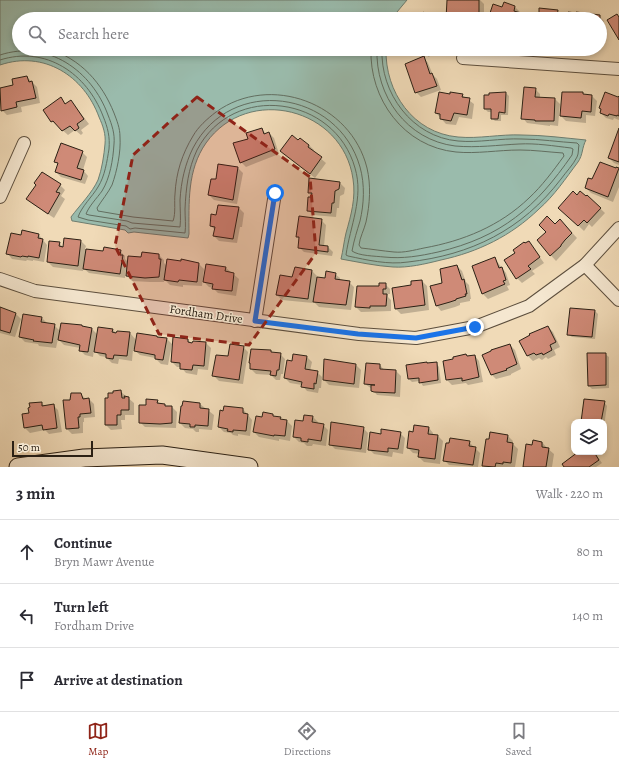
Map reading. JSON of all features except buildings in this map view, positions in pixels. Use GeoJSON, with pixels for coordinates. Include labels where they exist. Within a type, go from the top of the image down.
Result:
{"type":"FeatureCollection","features":[{"type":"Feature","properties":{"kind":"street"},"geometry":{"type":"LineString","coordinates":[[463,58],[619,69]]}},
{"type":"Feature","properties":{"kind":"street"},"geometry":{"type":"LineString","coordinates":[[0,197],[24,143]]}},
{"type":"Feature","properties":{"kind":"street"},"geometry":{"type":"LineString","coordinates":[[255,321],[275,193]]}},
{"type":"Feature","properties":{"kind":"street","name":"Fordham Drive"},"geometry":{"type":"LineString","coordinates":[[0,279],[35,291],[358,334],[416,338],[475,327],[529,306],[585,265],[619,228]]}},
{"type":"Feature","properties":{"kind":"street"},"geometry":{"type":"LineString","coordinates":[[585,265],[619,300]]}},
{"type":"Feature","properties":{"kind":"street"},"geometry":{"type":"LineString","coordinates":[[18,467],[84,458],[162,455],[249,467]]}},
{"type":"Feature","properties":{"kind":"highlighted area"},"geometry":{"type":"Polygon","coordinates":[[[197,97],[310,177],[316,253],[249,345],[159,334],[115,246],[133,155],[197,97]]]}},
{"type":"Feature","properties":{"kind":"water"},"geometry":{"type":"Polygon","coordinates":[[[0,0],[407,0],[397,12],[12,12],[12,56],[386,56],[390,80],[396,95],[405,108],[415,119],[428,128],[442,134],[458,137],[530,135],[586,140],[580,159],[560,187],[550,198],[528,219],[493,242],[455,257],[429,263],[405,267],[367,264],[341,259],[345,236],[350,220],[354,193],[353,179],[346,155],[332,135],[313,121],[292,112],[268,110],[245,114],[224,125],[206,143],[195,164],[192,175],[189,199],[188,238],[134,232],[128,233],[125,230],[72,221],[71,217],[93,190],[98,180],[103,162],[105,137],[99,117],[92,102],[83,89],[73,79],[60,70],[47,64],[32,61],[16,61],[0,65],[0,0]]]}},
{"type":"Feature","properties":{"kind":"route"},"geometry":{"type":"LineString","coordinates":[[275,193],[255,321],[358,334],[416,338],[475,327]]}}]}
